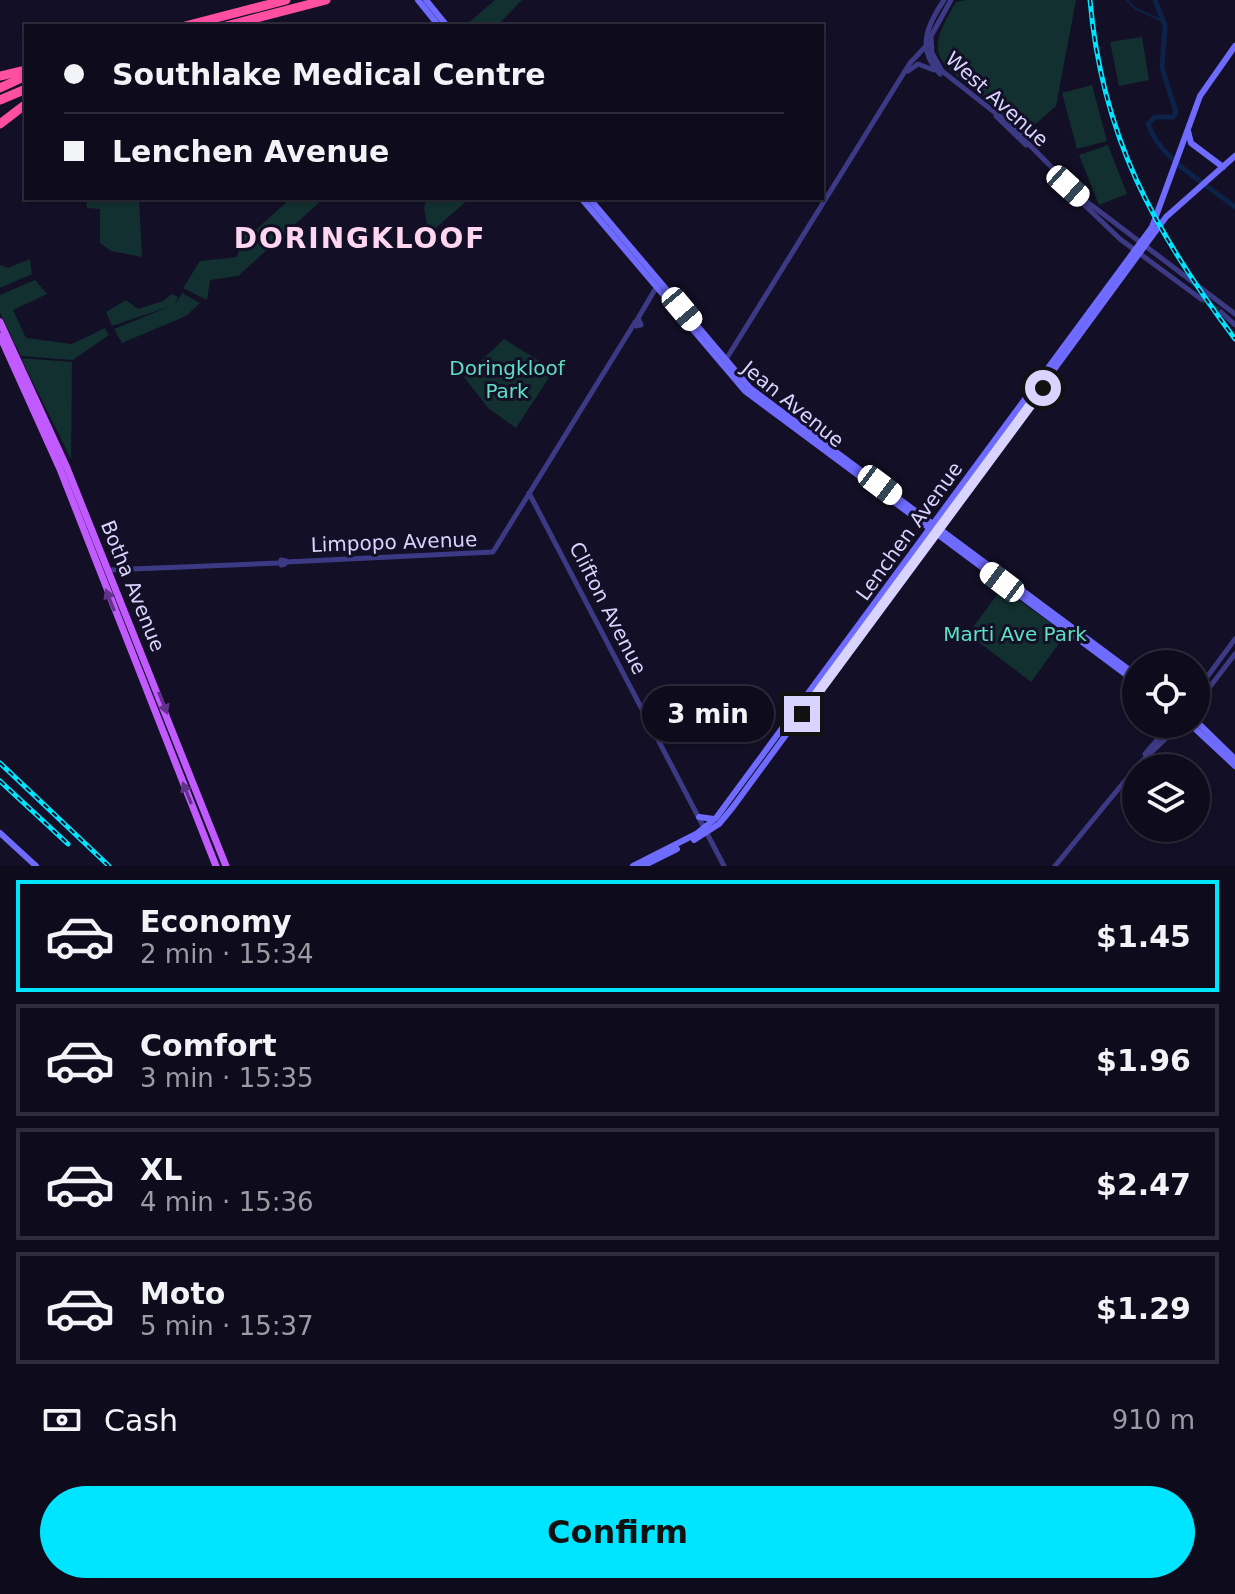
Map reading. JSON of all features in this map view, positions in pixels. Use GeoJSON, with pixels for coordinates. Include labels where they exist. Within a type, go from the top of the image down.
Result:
{"type":"FeatureCollection","features":[{"type":"Feature","properties":{"kind":"highway"},"geometry":{"type":"LineString","coordinates":[[193,24],[286,0]]}},
{"type":"Feature","properties":{"kind":"highway"},"geometry":{"type":"LineString","coordinates":[[234,24],[326,0]]}},
{"type":"Feature","properties":{"kind":"highway"},"geometry":{"type":"LineString","coordinates":[[0,76],[24,70]]}},
{"type":"Feature","properties":{"kind":"highway"},"geometry":{"type":"LineString","coordinates":[[0,88],[24,77]]}},
{"type":"Feature","properties":{"kind":"highway"},"geometry":{"type":"LineString","coordinates":[[0,100],[24,90]]}},
{"type":"Feature","properties":{"kind":"highway"},"geometry":{"type":"LineString","coordinates":[[0,124],[24,106]]}},
{"type":"Feature","properties":{"kind":"main road"},"geometry":{"type":"LineString","coordinates":[[418,0],[437,24]]}},
{"type":"Feature","properties":{"kind":"main road"},"geometry":{"type":"LineString","coordinates":[[426,0],[445,24]]}},
{"type":"Feature","properties":{"kind":"main road"},"geometry":{"type":"LineString","coordinates":[[1141,249],[1160,212],[1200,96],[1235,46]]}},
{"type":"Feature","properties":{"kind":"main road"},"geometry":{"type":"LineString","coordinates":[[1189,124],[1191,143],[1223,167]]}},
{"type":"Feature","properties":{"kind":"main road"},"geometry":{"type":"LineString","coordinates":[[1141,249],[1173,209],[1235,156]]}},
{"type":"Feature","properties":{"kind":"main road"},"geometry":{"type":"LineString","coordinates":[[1215,162],[1235,156]]}},
{"type":"Feature","properties":{"kind":"main road","name":"Jean Avenue"},"geometry":{"type":"LineString","coordinates":[[583,200],[659,284]]}},
{"type":"Feature","properties":{"kind":"main road","name":"Jean Avenue"},"geometry":{"type":"LineString","coordinates":[[591,200],[745,391],[895,496],[980,566],[1122,672]]}},
{"type":"Feature","properties":{"kind":"main road"},"geometry":{"type":"LineString","coordinates":[[615,229],[626,250]]}},
{"type":"Feature","properties":{"kind":"main road","name":"Lenchen Avenue"},"geometry":{"type":"LineString","coordinates":[[706,831],[1141,249]]}},
{"type":"Feature","properties":{"kind":"main road","name":"Botha Avenue"},"geometry":{"type":"LineString","coordinates":[[0,322],[109,570],[226,866]]}},
{"type":"Feature","properties":{"kind":"main road","name":"Botha Avenue"},"geometry":{"type":"LineString","coordinates":[[0,336],[60,469],[216,866]]}},
{"type":"Feature","properties":{"kind":"main road","name":"Jean Avenue"},"geometry":{"type":"LineString","coordinates":[[771,407],[904,509],[975,556],[1122,665]]}},
{"type":"Feature","properties":{"kind":"main road"},"geometry":{"type":"LineString","coordinates":[[895,496],[904,509]]}},
{"type":"Feature","properties":{"kind":"main road","name":"Lenchen Avenue"},"geometry":{"type":"LineString","coordinates":[[706,831],[733,807],[934,529]]}},
{"type":"Feature","properties":{"kind":"main road"},"geometry":{"type":"LineString","coordinates":[[975,556],[980,566]]}},
{"type":"Feature","properties":{"kind":"main road"},"geometry":{"type":"LineString","coordinates":[[1210,736],[1234,761]]}},
{"type":"Feature","properties":{"kind":"main road"},"geometry":{"type":"LineString","coordinates":[[1207,738],[1234,761]]}},
{"type":"Feature","properties":{"kind":"main road"},"geometry":{"type":"LineString","coordinates":[[699,817],[716,818]]}},
{"type":"Feature","properties":{"kind":"main road"},"geometry":{"type":"LineString","coordinates":[[633,866],[706,831]]}},
{"type":"Feature","properties":{"kind":"main road"},"geometry":{"type":"LineString","coordinates":[[643,866],[706,831]]}},
{"type":"Feature","properties":{"kind":"main road"},"geometry":{"type":"LineString","coordinates":[[0,833],[36,866]]}},
{"type":"Feature","properties":{"kind":"street","name":"West Avenue"},"geometry":{"type":"LineString","coordinates":[[944,0],[928,26],[930,60],[939,72],[995,116],[1079,200],[1141,249],[1235,314]]}},
{"type":"Feature","properties":{"kind":"street","name":"West Avenue"},"geometry":{"type":"LineString","coordinates":[[951,0],[928,44],[945,74],[1007,122],[1068,186],[1201,299]]}},
{"type":"Feature","properties":{"kind":"street"},"geometry":{"type":"LineString","coordinates":[[725,364],[900,79],[928,44]]}},
{"type":"Feature","properties":{"kind":"street"},"geometry":{"type":"LineString","coordinates":[[900,79],[918,64],[939,72]]}},
{"type":"Feature","properties":{"kind":"street"},"geometry":{"type":"LineString","coordinates":[[523,502],[659,284]]}},
{"type":"Feature","properties":{"kind":"street"},"geometry":{"type":"LineString","coordinates":[[1221,312],[1235,325]]}},
{"type":"Feature","properties":{"kind":"street","name":"Clifton Avenue"},"geometry":{"type":"LineString","coordinates":[[529,493],[724,866]]}},
{"type":"Feature","properties":{"kind":"street"},"geometry":{"type":"LineString","coordinates":[[523,502],[534,501]]}},
{"type":"Feature","properties":{"kind":"street","name":"Limpopo Avenue"},"geometry":{"type":"LineString","coordinates":[[99,572],[485,555],[495,550],[523,502]]}},
{"type":"Feature","properties":{"kind":"street"},"geometry":{"type":"LineString","coordinates":[[1210,673],[1235,639]]}},
{"type":"Feature","properties":{"kind":"street"},"geometry":{"type":"LineString","coordinates":[[1210,687],[1235,654]]}},
{"type":"Feature","properties":{"kind":"street"},"geometry":{"type":"LineString","coordinates":[[1054,866],[1160,738]]}},
{"type":"Feature","properties":{"kind":"street"},"geometry":{"type":"LineString","coordinates":[[1054,866],[1163,738]]}},
{"type":"Feature","properties":{"kind":"green space"},"geometry":{"type":"Polygon","coordinates":[[[495,0],[522,0],[499,24],[467,24],[495,0]]]}},
{"type":"Feature","properties":{"kind":"green space"},"geometry":{"type":"Polygon","coordinates":[[[1076,0],[1056,106],[1024,134],[1019,124],[1012,123],[953,73],[939,56],[940,34],[946,20],[956,2],[1076,0]]]}},
{"type":"Feature","properties":{"kind":"green space"},"geometry":{"type":"Polygon","coordinates":[[[1142,37],[1149,80],[1119,86],[1110,42],[1142,37]]]}},
{"type":"Feature","properties":{"kind":"green space"},"geometry":{"type":"Polygon","coordinates":[[[1092,85],[1107,141],[1077,149],[1062,93],[1092,85]]]}},
{"type":"Feature","properties":{"kind":"green space"},"geometry":{"type":"Polygon","coordinates":[[[1108,145],[1127,194],[1099,205],[1079,155],[1108,145]]]}},
{"type":"Feature","properties":{"kind":"green space"},"geometry":{"type":"Polygon","coordinates":[[[86,200],[139,200],[142,257],[111,251],[100,243],[100,209],[87,208],[86,200]]]}},
{"type":"Feature","properties":{"kind":"green space"},"geometry":{"type":"Polygon","coordinates":[[[289,200],[322,200],[238,276],[210,280],[207,300],[183,288],[200,261],[237,257],[244,232],[250,235],[289,200]]]}},
{"type":"Feature","properties":{"kind":"green space"},"geometry":{"type":"Polygon","coordinates":[[[426,200],[468,200],[429,234],[426,200]]]}},
{"type":"Feature","properties":{"kind":"green space"},"geometry":{"type":"Polygon","coordinates":[[[30,259],[32,274],[0,288],[0,265],[8,268],[30,259]]]}},
{"type":"Feature","properties":{"kind":"green space"},"geometry":{"type":"Polygon","coordinates":[[[35,280],[47,294],[13,310],[26,338],[72,344],[105,328],[109,335],[73,360],[21,356],[0,313],[0,295],[35,280]]]}},
{"type":"Feature","properties":{"kind":"green space"},"geometry":{"type":"Polygon","coordinates":[[[182,293],[200,303],[186,316],[122,343],[114,329],[171,306],[112,326],[106,312],[126,300],[138,309],[163,301],[172,294],[178,297],[175,305],[182,293]]]}},
{"type":"Feature","properties":{"kind":"green space","name":"Doringkloof Park"},"geometry":{"type":"Polygon","coordinates":[[[504,339],[554,370],[516,428],[488,408],[464,377],[504,339]]]}},
{"type":"Feature","properties":{"kind":"green space"},"geometry":{"type":"Polygon","coordinates":[[[21,358],[72,362],[71,459],[21,358]]]}},
{"type":"Feature","properties":{"kind":"green space","name":"Marti Ave Park"},"geometry":{"type":"Polygon","coordinates":[[[1002,588],[1066,634],[1031,682],[968,634],[1002,588]]]}},
{"type":"Feature","properties":{"kind":"waterway"},"geometry":{"type":"LineString","coordinates":[[1127,0],[1136,9],[1163,21]]}},
{"type":"Feature","properties":{"kind":"waterway"},"geometry":{"type":"LineString","coordinates":[[1155,0],[1165,26],[1162,68],[1176,112],[1173,117],[1155,117],[1148,124],[1154,137],[1173,160],[1235,207]]}},
{"type":"Feature","properties":{"kind":"tunnel"},"geometry":{"type":"LineString","coordinates":[[1201,299],[1221,312]]}},
{"type":"Feature","properties":{"kind":"railway"},"geometry":{"type":"LineString","coordinates":[[1090,0],[1106,96],[1137,180],[1180,260],[1235,339]]}},
{"type":"Feature","properties":{"kind":"railway"},"geometry":{"type":"LineString","coordinates":[[0,763],[109,866]]}},
{"type":"Feature","properties":{"kind":"railway"},"geometry":{"type":"LineString","coordinates":[[0,781],[68,844]]}},
{"type":"Feature","properties":{"kind":"district","name":"DORINGKLOOF"},"geometry":{"type":"Point","coordinates":[360,238]}},
{"type":"Feature","properties":{"kind":"route"},"geometry":{"type":"LineString","coordinates":[[802,714],[1043,388]]}}]}
